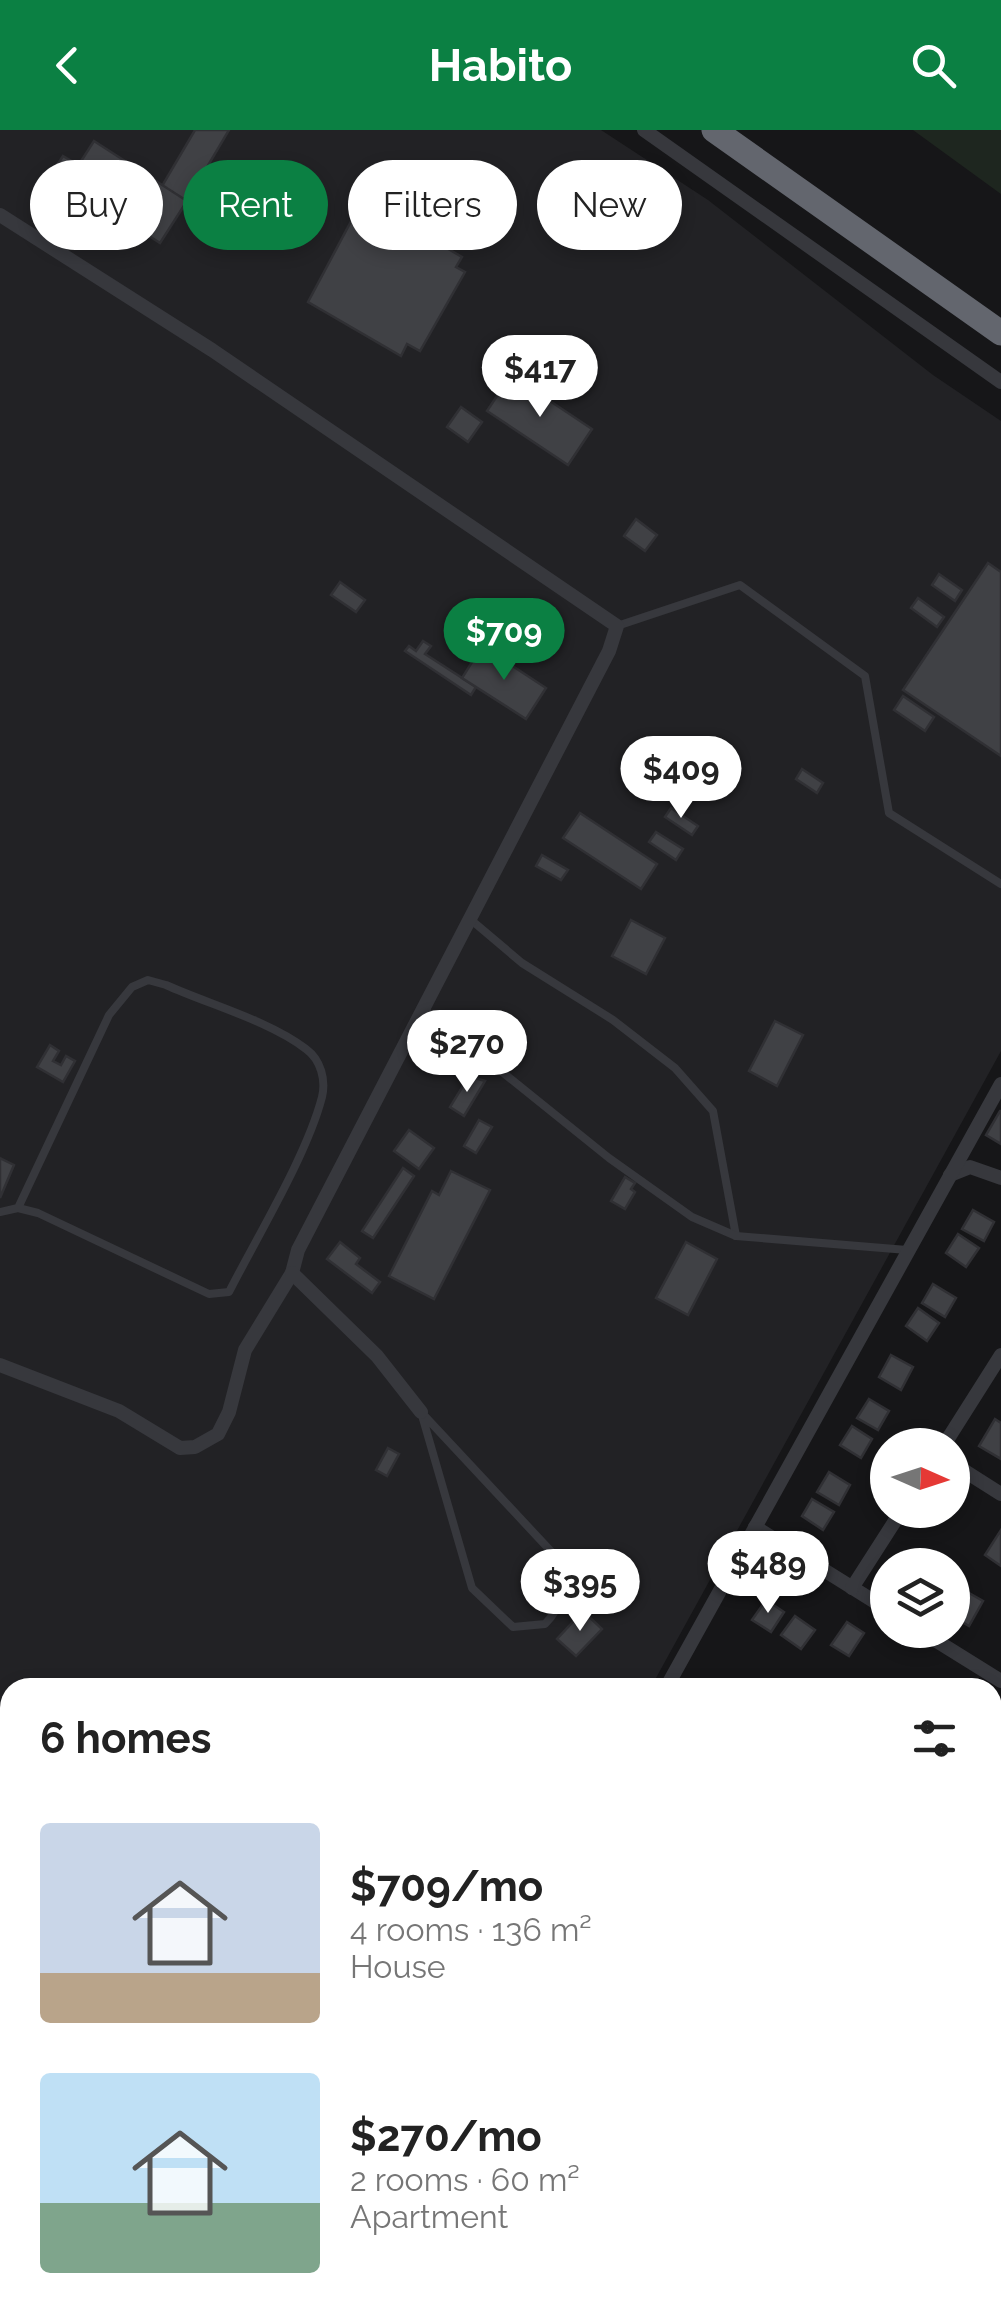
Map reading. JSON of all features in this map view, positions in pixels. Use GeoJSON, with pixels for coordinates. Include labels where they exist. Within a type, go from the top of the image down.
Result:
{"type":"FeatureCollection","features":[{"type":"Feature","properties":{"kind":"highway"},"geometry":{"type":"LineString","coordinates":[[714,130],[1001,333]]}},
{"type":"Feature","properties":{"kind":"street"},"geometry":{"type":"LineString","coordinates":[[644,130],[1001,382]]}},
{"type":"Feature","properties":{"kind":"street"},"geometry":{"type":"LineString","coordinates":[[0,214],[212,350],[617,626],[609,650],[298,1250],[292,1273],[245,1350],[229,1412],[218,1434],[195,1446],[180,1448],[119,1412],[0,1364]]}},
{"type":"Feature","properties":{"kind":"street"},"geometry":{"type":"LineString","coordinates":[[672,1678],[1001,1084]]}},
{"type":"Feature","properties":{"kind":"street"},"geometry":{"type":"LineString","coordinates":[[950,1176],[970,1167],[1001,1178]]}},
{"type":"Feature","properties":{"kind":"street"},"geometry":{"type":"LineString","coordinates":[[292,1273],[377,1356],[420,1412]]}},
{"type":"Feature","properties":{"kind":"street"},"geometry":{"type":"LineString","coordinates":[[955,1428],[1001,1355]]}},
{"type":"Feature","properties":{"kind":"street"},"geometry":{"type":"LineString","coordinates":[[970,1474],[1001,1494]]}},
{"type":"Feature","properties":{"kind":"street"},"geometry":{"type":"LineString","coordinates":[[755,1527],[870,1599]]}},
{"type":"Feature","properties":{"kind":"street"},"geometry":{"type":"LineString","coordinates":[[852,1588],[890,1528]]}},
{"type":"Feature","properties":{"kind":"street"},"geometry":{"type":"LineString","coordinates":[[948,1648],[996,1678]]}},
{"type":"Feature","properties":{"kind":"lane"},"geometry":{"type":"LineString","coordinates":[[617,626],[740,584],[865,676],[889,813],[1001,884]]}},
{"type":"Feature","properties":{"kind":"lane"},"geometry":{"type":"LineString","coordinates":[[470,919],[522,963],[613,1020],[675,1068],[713,1111],[736,1236]]}},
{"type":"Feature","properties":{"kind":"lane"},"geometry":{"type":"LineString","coordinates":[[0,1212],[18,1208],[38,1213],[209,1294],[222,1296],[229,1292],[279,1196],[308,1130],[322,1096],[319,1063],[307,1049],[282,1036],[166,985],[148,980],[132,987],[109,1015],[18,1208]]}},
{"type":"Feature","properties":{"kind":"lane"},"geometry":{"type":"LineString","coordinates":[[424,1008],[609,1158],[692,1217],[736,1236],[908,1250]]}},
{"type":"Feature","properties":{"kind":"lane"},"geometry":{"type":"LineString","coordinates":[[420,1412],[561,1562],[564,1585],[560,1603],[545,1624],[513,1627],[472,1588],[420,1412]]}},
{"type":"Feature","properties":{"kind":"shaded area"},"geometry":{"type":"Polygon","coordinates":[[[0,130],[601,130],[647,160],[537,160],[537,250],[682,250],[682,183],[933,375],[1001,421],[1001,1051],[656,1678],[0,1678],[0,130]]]}},
{"type":"Feature","properties":{"kind":"shaded area"},"geometry":{"type":"Polygon","coordinates":[[[913,130],[1001,130],[1001,194],[913,130]]]}},
{"type":"Feature","properties":{"kind":"building"},"geometry":{"type":"Polygon","coordinates":[[[195,130],[229,130],[211,160],[183,160],[183,199],[163,184],[195,130]]]}},
{"type":"Feature","properties":{"kind":"building"},"geometry":{"type":"Polygon","coordinates":[[[94,141],[123,160],[82,160],[94,141]]]}},
{"type":"Feature","properties":{"kind":"building"},"geometry":{"type":"Polygon","coordinates":[[[163,186],[183,198],[183,207],[163,238],[163,186]]]}},
{"type":"Feature","properties":{"kind":"building"},"geometry":{"type":"Polygon","coordinates":[[[348,227],[348,250],[450,250],[462,257],[456,267],[465,272],[420,351],[407,344],[401,356],[308,302],[348,227]]]}},
{"type":"Feature","properties":{"kind":"building"},"geometry":{"type":"Polygon","coordinates":[[[514,340],[531,352],[519,370],[501,359],[514,340]]]}},
{"type":"Feature","properties":{"kind":"building"},"geometry":{"type":"Polygon","coordinates":[[[511,375],[592,429],[568,465],[487,411],[511,375]]]}},
{"type":"Feature","properties":{"kind":"building"},"geometry":{"type":"Polygon","coordinates":[[[461,407],[482,422],[468,442],[447,427],[461,407]]]}},
{"type":"Feature","properties":{"kind":"building"},"geometry":{"type":"Polygon","coordinates":[[[636,519],[657,535],[645,551],[624,536],[636,519]]]}},
{"type":"Feature","properties":{"kind":"building"},"geometry":{"type":"Polygon","coordinates":[[[988,563],[1001,572],[1001,756],[903,690],[988,563]]]}},
{"type":"Feature","properties":{"kind":"building"},"geometry":{"type":"Polygon","coordinates":[[[939,574],[962,590],[955,601],[932,585],[939,574]]]}},
{"type":"Feature","properties":{"kind":"building"},"geometry":{"type":"Polygon","coordinates":[[[340,582],[365,600],[356,612],[331,595],[340,582]]]}},
{"type":"Feature","properties":{"kind":"building"},"geometry":{"type":"Polygon","coordinates":[[[918,598],[944,617],[937,627],[911,608],[918,598]]]}},
{"type":"Feature","properties":{"kind":"building"},"geometry":{"type":"Polygon","coordinates":[[[423,641],[431,646],[425,654],[476,687],[471,695],[405,651],[409,646],[416,651],[423,641]]]}},
{"type":"Feature","properties":{"kind":"building"},"geometry":{"type":"Polygon","coordinates":[[[482,646],[546,688],[526,719],[462,678],[482,646]]]}},
{"type":"Feature","properties":{"kind":"building"},"geometry":{"type":"Polygon","coordinates":[[[903,696],[934,717],[925,731],[894,710],[903,696]]]}},
{"type":"Feature","properties":{"kind":"building"},"geometry":{"type":"Polygon","coordinates":[[[802,769],[823,783],[817,793],[796,779],[802,769]]]}},
{"type":"Feature","properties":{"kind":"building"},"geometry":{"type":"Polygon","coordinates":[[[671,808],[698,826],[692,835],[665,817],[671,808]]]}},
{"type":"Feature","properties":{"kind":"building"},"geometry":{"type":"Polygon","coordinates":[[[580,813],[657,864],[641,889],[563,838],[580,813]]]}},
{"type":"Feature","properties":{"kind":"building"},"geometry":{"type":"Polygon","coordinates":[[[656,832],[683,849],[676,860],[649,842],[656,832]]]}},
{"type":"Feature","properties":{"kind":"building"},"geometry":{"type":"Polygon","coordinates":[[[542,855],[568,870],[561,880],[536,866],[542,855]]]}},
{"type":"Feature","properties":{"kind":"building"},"geometry":{"type":"Polygon","coordinates":[[[631,920],[665,938],[646,974],[612,956],[631,920]]]}},
{"type":"Feature","properties":{"kind":"building"},"geometry":{"type":"Polygon","coordinates":[[[775,1021],[803,1035],[777,1086],[749,1071],[775,1021]]]}},
{"type":"Feature","properties":{"kind":"building"},"geometry":{"type":"Polygon","coordinates":[[[50,1045],[59,1051],[53,1061],[61,1065],[66,1056],[75,1061],[63,1082],[37,1067],[50,1045]]]}},
{"type":"Feature","properties":{"kind":"building"},"geometry":{"type":"Polygon","coordinates":[[[469,1076],[485,1081],[464,1116],[450,1107],[469,1076]]]}},
{"type":"Feature","properties":{"kind":"building"},"geometry":{"type":"Polygon","coordinates":[[[1001,1111],[1001,1144],[986,1135],[1001,1111]]]}},
{"type":"Feature","properties":{"kind":"building"},"geometry":{"type":"Polygon","coordinates":[[[479,1120],[492,1127],[476,1153],[464,1146],[479,1120]]]}},
{"type":"Feature","properties":{"kind":"building"},"geometry":{"type":"Polygon","coordinates":[[[409,1130],[434,1148],[419,1169],[394,1151],[409,1130]]]}},
{"type":"Feature","properties":{"kind":"building"},"geometry":{"type":"Polygon","coordinates":[[[0,1158],[14,1165],[0,1198],[0,1158]]]}},
{"type":"Feature","properties":{"kind":"building"},"geometry":{"type":"Polygon","coordinates":[[[403,1168],[414,1176],[373,1238],[362,1231],[403,1168]]]}},
{"type":"Feature","properties":{"kind":"building"},"geometry":{"type":"Polygon","coordinates":[[[451,1171],[490,1190],[434,1299],[389,1276],[432,1191],[439,1195],[451,1171]]]}},
{"type":"Feature","properties":{"kind":"building"},"geometry":{"type":"Polygon","coordinates":[[[625,1177],[635,1183],[631,1189],[635,1192],[625,1209],[611,1201],[625,1177]]]}},
{"type":"Feature","properties":{"kind":"building"},"geometry":{"type":"Polygon","coordinates":[[[973,1210],[994,1222],[984,1241],[962,1229],[973,1210]]]}},
{"type":"Feature","properties":{"kind":"building"},"geometry":{"type":"Polygon","coordinates":[[[958,1234],[979,1248],[966,1267],[946,1253],[958,1234]]]}},
{"type":"Feature","properties":{"kind":"building"},"geometry":{"type":"Polygon","coordinates":[[[340,1242],[360,1258],[356,1264],[380,1282],[372,1293],[327,1259],[340,1242]]]}},
{"type":"Feature","properties":{"kind":"building"},"geometry":{"type":"Polygon","coordinates":[[[686,1242],[717,1259],[688,1315],[656,1298],[686,1242]]]}},
{"type":"Feature","properties":{"kind":"building"},"geometry":{"type":"Polygon","coordinates":[[[933,1284],[956,1298],[945,1317],[922,1303],[933,1284]]]}},
{"type":"Feature","properties":{"kind":"building"},"geometry":{"type":"Polygon","coordinates":[[[918,1308],[939,1323],[927,1341],[906,1326],[918,1308]]]}},
{"type":"Feature","properties":{"kind":"building"},"geometry":{"type":"Polygon","coordinates":[[[891,1355],[913,1367],[901,1390],[879,1377],[891,1355]]]}},
{"type":"Feature","properties":{"kind":"building"},"geometry":{"type":"Polygon","coordinates":[[[869,1399],[889,1411],[879,1428],[857,1418],[869,1399]]]}},
{"type":"Feature","properties":{"kind":"building"},"geometry":{"type":"Polygon","coordinates":[[[995,1419],[1001,1423],[1001,1459],[979,1446],[995,1419]]]}},
{"type":"Feature","properties":{"kind":"building"},"geometry":{"type":"Polygon","coordinates":[[[852,1426],[870,1438],[861,1458],[840,1445],[852,1426]]]}},
{"type":"Feature","properties":{"kind":"building"},"geometry":{"type":"Polygon","coordinates":[[[388,1448],[399,1454],[387,1476],[376,1470],[388,1448]]]}},
{"type":"Feature","properties":{"kind":"building"},"geometry":{"type":"Polygon","coordinates":[[[829,1472],[850,1485],[839,1505],[817,1492],[829,1472]]]}},
{"type":"Feature","properties":{"kind":"building"},"geometry":{"type":"Polygon","coordinates":[[[812,1499],[834,1512],[823,1530],[802,1516],[812,1499]]]}},
{"type":"Feature","properties":{"kind":"building"},"geometry":{"type":"Polygon","coordinates":[[[1001,1530],[1001,1566],[985,1555],[1001,1530]]]}},
{"type":"Feature","properties":{"kind":"building"},"geometry":{"type":"Polygon","coordinates":[[[970,1594],[983,1601],[970,1624],[970,1594]]]}},
{"type":"Feature","properties":{"kind":"building"},"geometry":{"type":"Polygon","coordinates":[[[766,1600],[784,1612],[771,1632],[752,1620],[766,1600]]]}},
{"type":"Feature","properties":{"kind":"building"},"geometry":{"type":"Polygon","coordinates":[[[583,1611],[602,1629],[576,1656],[557,1639],[583,1611]]]}},
{"type":"Feature","properties":{"kind":"building"},"geometry":{"type":"Polygon","coordinates":[[[795,1616],[815,1630],[801,1649],[781,1635],[795,1616]]]}},
{"type":"Feature","properties":{"kind":"building"},"geometry":{"type":"Polygon","coordinates":[[[847,1622],[864,1633],[849,1656],[831,1645],[847,1622]]]}}]}
